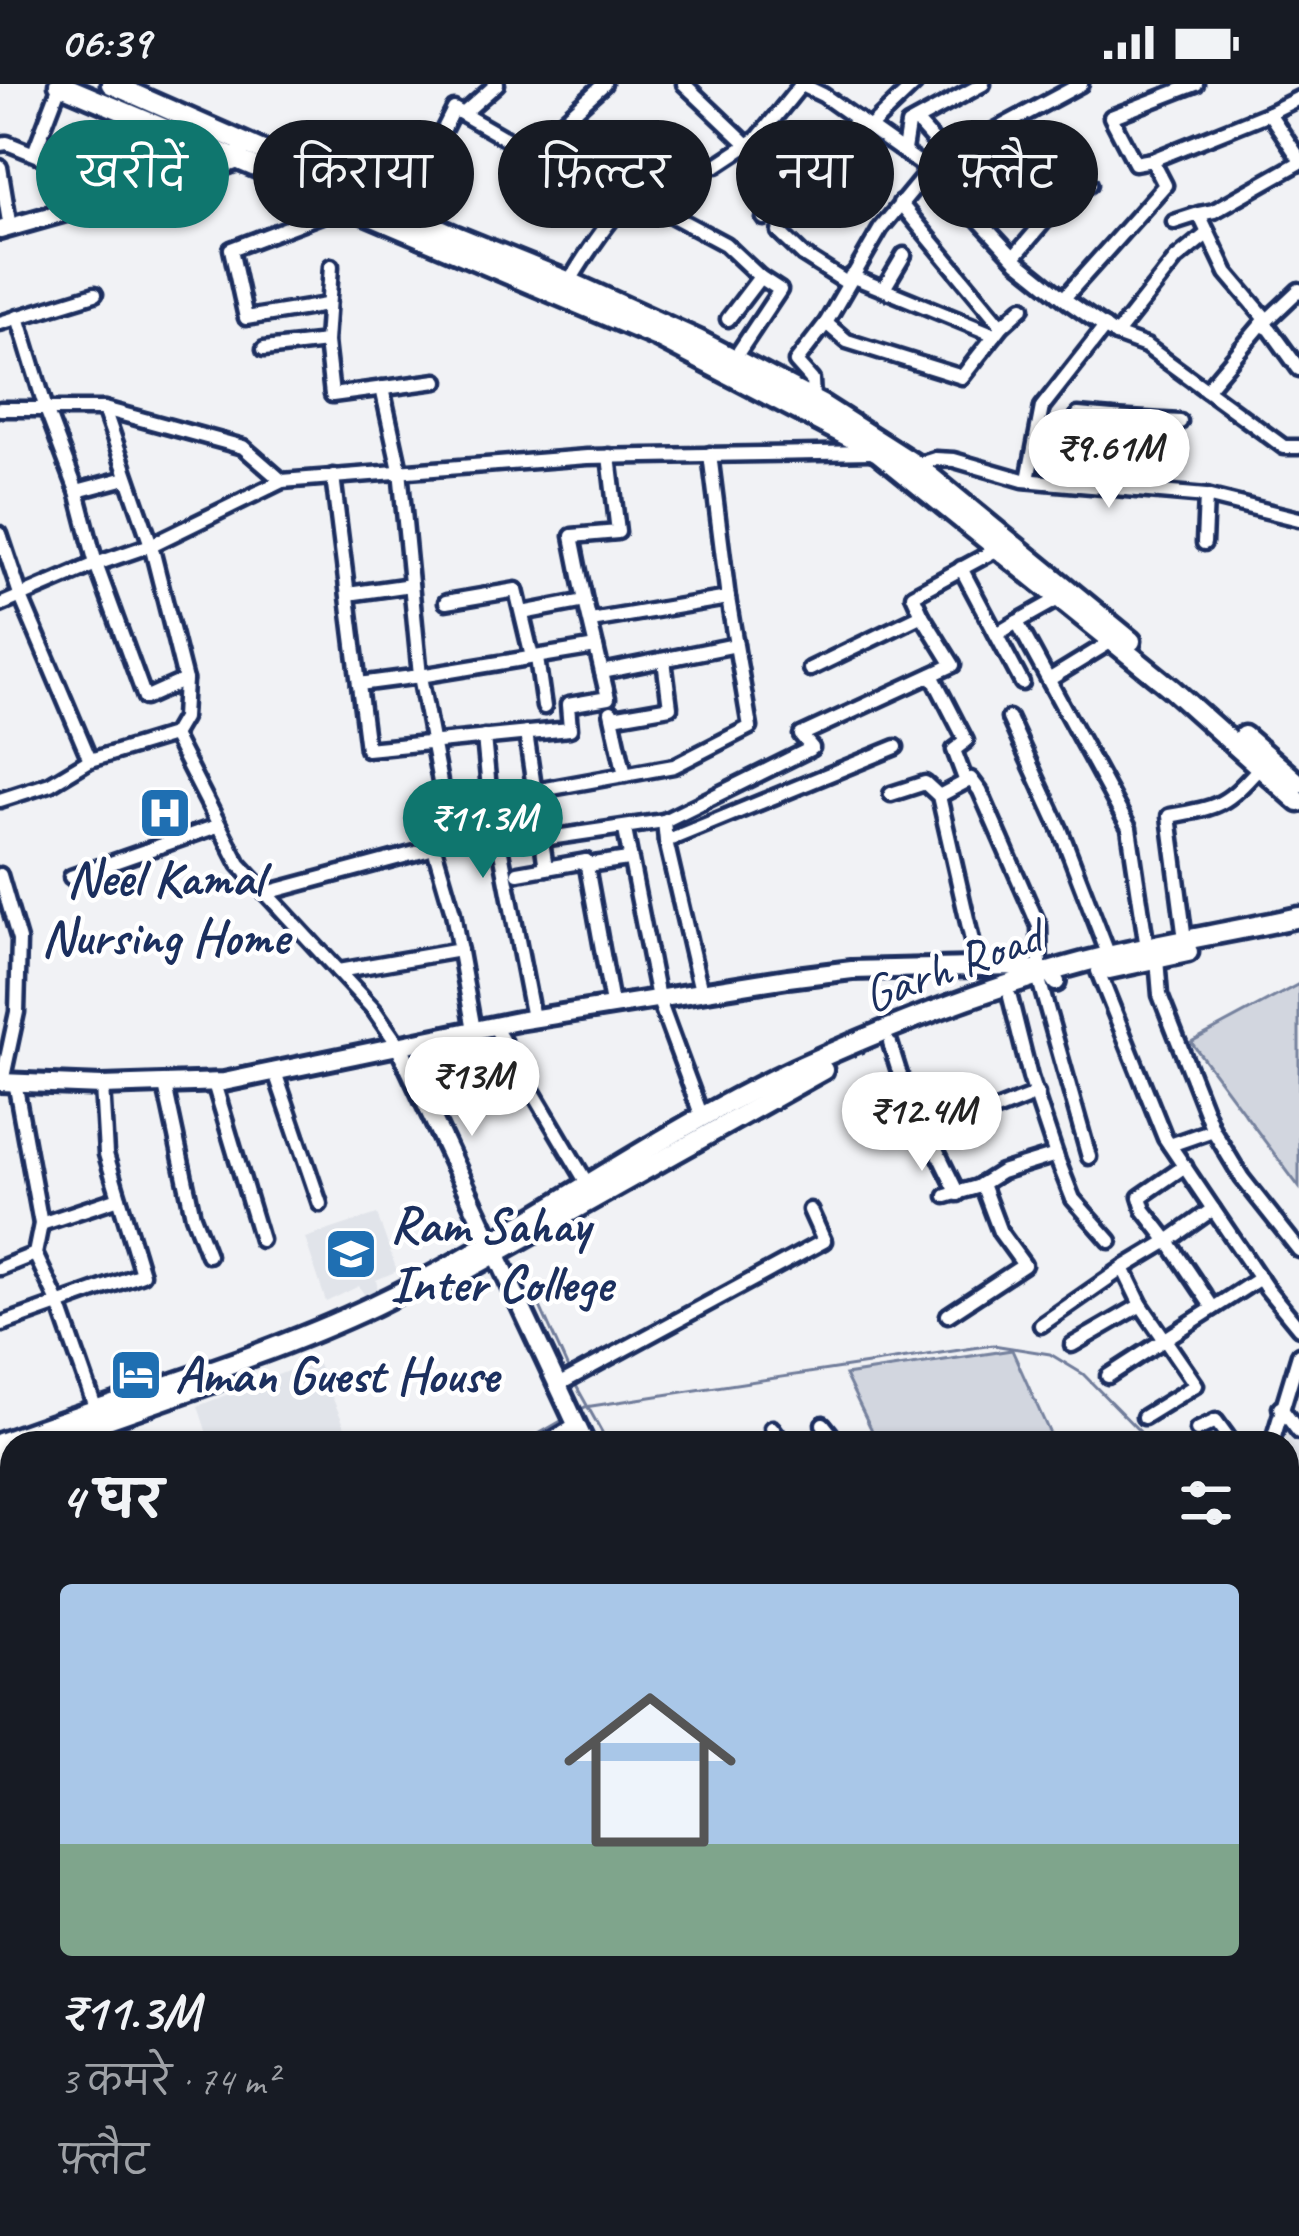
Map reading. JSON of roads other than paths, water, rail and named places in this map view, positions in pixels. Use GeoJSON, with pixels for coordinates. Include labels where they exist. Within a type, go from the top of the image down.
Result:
{"type":"FeatureCollection","features":[{"type":"Feature","properties":{"kind":"main road"},"geometry":{"type":"LineString","coordinates":[[59,84],[253,167]]}},
{"type":"Feature","properties":{"kind":"main road"},"geometry":{"type":"LineString","coordinates":[[111,84],[253,146]]}},
{"type":"Feature","properties":{"kind":"main road"},"geometry":{"type":"LineString","coordinates":[[419,228],[566,290],[657,337],[813,400],[912,470],[1299,784]]}},
{"type":"Feature","properties":{"kind":"main road"},"geometry":{"type":"LineString","coordinates":[[739,368],[883,448]]}},
{"type":"Feature","properties":{"kind":"main road"},"geometry":{"type":"LineString","coordinates":[[912,470],[996,550],[1116,637]]}},
{"type":"Feature","properties":{"kind":"main road"},"geometry":{"type":"LineString","coordinates":[[1210,714],[1299,802]]}},
{"type":"Feature","properties":{"kind":"main road","name":"Garh Road"},"geometry":{"type":"LineString","coordinates":[[41,1431],[313,1340],[496,1250],[702,1117],[826,1063],[1045,977],[1237,936],[1299,917]]}},
{"type":"Feature","properties":{"kind":"main road","name":"Garh Road"},"geometry":{"type":"LineString","coordinates":[[1152,953],[1185,940],[1299,929]]}},
{"type":"Feature","properties":{"kind":"main road","name":"Garh Road"},"geometry":{"type":"LineString","coordinates":[[826,1063],[890,1043],[918,1026],[1010,997],[1045,977]]}},
{"type":"Feature","properties":{"kind":"main road","name":"Garh Road"},"geometry":{"type":"LineString","coordinates":[[590,1190],[780,1084]]}},
{"type":"Feature","properties":{"kind":"main road","name":"Garh Road"},"geometry":{"type":"LineString","coordinates":[[64,1431],[98,1414]]}},
{"type":"Feature","properties":{"kind":"street"},"geometry":{"type":"LineString","coordinates":[[0,144],[34,153],[59,84]]}},
{"type":"Feature","properties":{"kind":"street"},"geometry":{"type":"LineString","coordinates":[[463,115],[497,84]]}},
{"type":"Feature","properties":{"kind":"street"},"geometry":{"type":"LineString","coordinates":[[564,120],[604,84]]}},
{"type":"Feature","properties":{"kind":"street"},"geometry":{"type":"LineString","coordinates":[[684,84],[736,127]]}},
{"type":"Feature","properties":{"kind":"street"},"geometry":{"type":"LineString","coordinates":[[771,120],[801,84],[860,120]]}},
{"type":"Feature","properties":{"kind":"street"},"geometry":{"type":"LineString","coordinates":[[823,95],[834,84]]}},
{"type":"Feature","properties":{"kind":"street"},"geometry":{"type":"LineString","coordinates":[[868,120],[915,84]]}},
{"type":"Feature","properties":{"kind":"street"},"geometry":{"type":"LineString","coordinates":[[904,150],[908,125],[983,84]]}},
{"type":"Feature","properties":{"kind":"street"},"geometry":{"type":"LineString","coordinates":[[916,121],[947,156],[1081,84]]}},
{"type":"Feature","properties":{"kind":"street"},"geometry":{"type":"LineString","coordinates":[[1186,86],[1111,117],[1135,163],[1299,98]]}},
{"type":"Feature","properties":{"kind":"street"},"geometry":{"type":"LineString","coordinates":[[448,120],[454,109],[498,135]]}},
{"type":"Feature","properties":{"kind":"street"},"geometry":{"type":"LineString","coordinates":[[1174,222],[1214,211],[1299,160],[1269,112]]}},
{"type":"Feature","properties":{"kind":"street"},"geometry":{"type":"LineString","coordinates":[[229,163],[246,142]]}},
{"type":"Feature","properties":{"kind":"street"},"geometry":{"type":"LineString","coordinates":[[894,143],[918,161]]}},
{"type":"Feature","properties":{"kind":"street"},"geometry":{"type":"LineString","coordinates":[[1064,298],[1165,185],[1152,160]]}},
{"type":"Feature","properties":{"kind":"street"},"geometry":{"type":"LineString","coordinates":[[0,167],[5,229],[36,221]]}},
{"type":"Feature","properties":{"kind":"street"},"geometry":{"type":"LineString","coordinates":[[813,400],[812,380],[796,362],[826,323],[899,203],[918,182]]}},
{"type":"Feature","properties":{"kind":"street"},"geometry":{"type":"LineString","coordinates":[[899,203],[998,330]]}},
{"type":"Feature","properties":{"kind":"street"},"geometry":{"type":"LineString","coordinates":[[1199,214],[1227,273],[1266,320],[1206,390]]}},
{"type":"Feature","properties":{"kind":"street"},"geometry":{"type":"LineString","coordinates":[[279,228],[231,249],[246,318],[326,305]]}},
{"type":"Feature","properties":{"kind":"street"},"geometry":{"type":"LineString","coordinates":[[566,290],[604,228]]}},
{"type":"Feature","properties":{"kind":"street"},"geometry":{"type":"LineString","coordinates":[[694,228],[725,244],[780,290],[739,368]]}},
{"type":"Feature","properties":{"kind":"street"},"geometry":{"type":"LineString","coordinates":[[986,228],[1014,257],[1110,331],[1146,346],[1284,447],[1299,447]]}},
{"type":"Feature","properties":{"kind":"street"},"geometry":{"type":"LineString","coordinates":[[1014,257],[1039,228]]}},
{"type":"Feature","properties":{"kind":"street"},"geometry":{"type":"LineString","coordinates":[[779,232],[803,255],[849,279],[885,286],[998,330]]}},
{"type":"Feature","properties":{"kind":"street"},"geometry":{"type":"LineString","coordinates":[[1028,480],[1042,406],[1176,259],[1208,233]]}},
{"type":"Feature","properties":{"kind":"street"},"geometry":{"type":"LineString","coordinates":[[885,286],[904,255]]}},
{"type":"Feature","properties":{"kind":"street"},"geometry":{"type":"LineString","coordinates":[[331,266],[326,343],[332,395],[437,381]]}},
{"type":"Feature","properties":{"kind":"street"},"geometry":{"type":"LineString","coordinates":[[728,319],[760,277]]}},
{"type":"Feature","properties":{"kind":"street"},"geometry":{"type":"LineString","coordinates":[[1262,325],[1299,290]]}},
{"type":"Feature","properties":{"kind":"street"},"geometry":{"type":"LineString","coordinates":[[0,323],[95,294]]}},
{"type":"Feature","properties":{"kind":"street"},"geometry":{"type":"LineString","coordinates":[[826,323],[847,341],[962,377],[998,330],[1023,307]]}},
{"type":"Feature","properties":{"kind":"street"},"geometry":{"type":"LineString","coordinates":[[18,317],[77,491],[96,564],[145,698],[185,680]]}},
{"type":"Feature","properties":{"kind":"street"},"geometry":{"type":"LineString","coordinates":[[1262,325],[1299,368]]}},
{"type":"Feature","properties":{"kind":"street"},"geometry":{"type":"LineString","coordinates":[[264,349],[326,343]]}},
{"type":"Feature","properties":{"kind":"street"},"geometry":{"type":"LineString","coordinates":[[382,388],[400,470],[420,676],[442,793],[421,802],[460,950],[474,1030]]}},
{"type":"Feature","properties":{"kind":"street"},"geometry":{"type":"LineString","coordinates":[[0,409],[104,409],[243,447],[281,481]]}},
{"type":"Feature","properties":{"kind":"street"},"geometry":{"type":"LineString","coordinates":[[0,800],[50,784],[90,760],[172,735],[183,718],[185,680],[151,545],[104,409]]}},
{"type":"Feature","properties":{"kind":"street"},"geometry":{"type":"LineString","coordinates":[[1078,415],[1180,422]]}},
{"type":"Feature","properties":{"kind":"street"},"geometry":{"type":"LineString","coordinates":[[1110,488],[1112,418]]}},
{"type":"Feature","properties":{"kind":"street"},"geometry":{"type":"LineString","coordinates":[[0,605],[151,545],[281,481],[609,457],[883,448]]}},
{"type":"Feature","properties":{"kind":"street"},"geometry":{"type":"LineString","coordinates":[[710,454],[728,598],[750,727],[758,741]]}},
{"type":"Feature","properties":{"kind":"street"},"geometry":{"type":"LineString","coordinates":[[609,457],[618,532],[572,536],[625,775]]}},
{"type":"Feature","properties":{"kind":"street"},"geometry":{"type":"LineString","coordinates":[[912,470],[935,459],[954,460],[1028,480],[1206,496],[1299,519]]}},
{"type":"Feature","properties":{"kind":"street"},"geometry":{"type":"LineString","coordinates":[[333,476],[367,749],[570,728],[568,705],[608,698]]}},
{"type":"Feature","properties":{"kind":"street"},"geometry":{"type":"LineString","coordinates":[[77,491],[127,478]]}},
{"type":"Feature","properties":{"kind":"street"},"geometry":{"type":"LineString","coordinates":[[1204,543],[1206,496]]}},
{"type":"Feature","properties":{"kind":"street"},"geometry":{"type":"LineString","coordinates":[[0,534],[21,597],[90,760]]}},
{"type":"Feature","properties":{"kind":"street"},"geometry":{"type":"LineString","coordinates":[[822,777],[812,748],[801,735],[953,665],[913,595],[996,550]]}},
{"type":"Feature","properties":{"kind":"street"},"geometry":{"type":"LineString","coordinates":[[961,568],[1022,683]]}},
{"type":"Feature","properties":{"kind":"street"},"geometry":{"type":"LineString","coordinates":[[348,594],[411,585]]}},
{"type":"Feature","properties":{"kind":"street"},"geometry":{"type":"LineString","coordinates":[[446,602],[516,590],[532,657]]}},
{"type":"Feature","properties":{"kind":"street"},"geometry":{"type":"LineString","coordinates":[[591,622],[728,598]]}},
{"type":"Feature","properties":{"kind":"street"},"geometry":{"type":"LineString","coordinates":[[997,634],[1058,599]]}},
{"type":"Feature","properties":{"kind":"street"},"geometry":{"type":"LineString","coordinates":[[521,613],[585,601]]}},
{"type":"Feature","properties":{"kind":"street"},"geometry":{"type":"LineString","coordinates":[[810,670],[922,615]]}},
{"type":"Feature","properties":{"kind":"street"},"geometry":{"type":"LineString","coordinates":[[1017,622],[1129,828],[1160,995],[1214,1130],[1242,1178],[1299,1250]]}},
{"type":"Feature","properties":{"kind":"street"},"geometry":{"type":"LineString","coordinates":[[1050,680],[1116,637]]}},
{"type":"Feature","properties":{"kind":"street"},"geometry":{"type":"LineString","coordinates":[[602,672],[736,645]]}},
{"type":"Feature","properties":{"kind":"street"},"geometry":{"type":"LineString","coordinates":[[359,684],[596,647]]}},
{"type":"Feature","properties":{"kind":"street"},"geometry":{"type":"LineString","coordinates":[[532,657],[537,658],[544,707]]}},
{"type":"Feature","properties":{"kind":"street"},"geometry":{"type":"LineString","coordinates":[[613,717],[670,707],[664,660]]}},
{"type":"Feature","properties":{"kind":"street"},"geometry":{"type":"LineString","coordinates":[[932,675],[967,741],[954,749],[966,782]]}},
{"type":"Feature","properties":{"kind":"street"},"geometry":{"type":"LineString","coordinates":[[1009,718],[1060,830],[1147,1097],[1170,1145],[1299,1328]]}},
{"type":"Feature","properties":{"kind":"street"},"geometry":{"type":"LineString","coordinates":[[535,791],[674,766],[750,727]]}},
{"type":"Feature","properties":{"kind":"street"},"geometry":{"type":"LineString","coordinates":[[526,733],[546,868]]}},
{"type":"Feature","properties":{"kind":"street"},"geometry":{"type":"LineString","coordinates":[[172,735],[239,864],[374,1010],[399,1046],[576,1427]]}},
{"type":"Feature","properties":{"kind":"street"},"geometry":{"type":"LineString","coordinates":[[484,737],[489,789],[533,1018]]}},
{"type":"Feature","properties":{"kind":"street"},"geometry":{"type":"LineString","coordinates":[[666,841],[896,747]]}},
{"type":"Feature","properties":{"kind":"street"},"geometry":{"type":"LineString","coordinates":[[542,839],[664,821],[812,748]]}},
{"type":"Feature","properties":{"kind":"street"},"geometry":{"type":"LineString","coordinates":[[1185,940],[1169,817],[1217,808],[1260,767]]}},
{"type":"Feature","properties":{"kind":"street"},"geometry":{"type":"LineString","coordinates":[[939,796],[971,779],[1039,926],[1045,977],[1089,1157]]}},
{"type":"Feature","properties":{"kind":"street"},"geometry":{"type":"LineString","coordinates":[[891,794],[925,783],[939,796],[978,968]]}},
{"type":"Feature","properties":{"kind":"street"},"geometry":{"type":"LineString","coordinates":[[664,821],[701,991]]}},
{"type":"Feature","properties":{"kind":"street"},"geometry":{"type":"LineString","coordinates":[[71,877],[217,826]]}},
{"type":"Feature","properties":{"kind":"street"},"geometry":{"type":"LineString","coordinates":[[625,830],[658,998],[702,1117]]}},
{"type":"Feature","properties":{"kind":"street"},"geometry":{"type":"LineString","coordinates":[[266,893],[434,848]]}},
{"type":"Feature","properties":{"kind":"street"},"geometry":{"type":"LineString","coordinates":[[586,861],[587,865],[628,859]]}},
{"type":"Feature","properties":{"kind":"street"},"geometry":{"type":"LineString","coordinates":[[586,861],[612,1004]]}},
{"type":"Feature","properties":{"kind":"street"},"geometry":{"type":"LineString","coordinates":[[518,873],[586,861]]}},
{"type":"Feature","properties":{"kind":"street"},"geometry":{"type":"LineString","coordinates":[[0,875],[6,914],[19,940],[6,1082],[40,1224],[34,1254],[59,1304],[98,1414]]}},
{"type":"Feature","properties":{"kind":"street"},"geometry":{"type":"LineString","coordinates":[[338,970],[460,950]]}},
{"type":"Feature","properties":{"kind":"street"},"geometry":{"type":"LineString","coordinates":[[6,1082],[214,1083],[612,1004],[852,970],[978,968],[1045,977]]}},
{"type":"Feature","properties":{"kind":"street"},"geometry":{"type":"LineString","coordinates":[[1010,997],[1073,1199],[1110,1240]]}},
{"type":"Feature","properties":{"kind":"street"},"geometry":{"type":"LineString","coordinates":[[494,1026],[590,1190]]}},
{"type":"Feature","properties":{"kind":"street"},"geometry":{"type":"LineString","coordinates":[[890,1043],[952,1195],[1000,1172],[1056,1155]]}},
{"type":"Feature","properties":{"kind":"street"},"geometry":{"type":"LineString","coordinates":[[275,1072],[320,1204]]}},
{"type":"Feature","properties":{"kind":"street"},"geometry":{"type":"LineString","coordinates":[[214,1083],[261,1240]]}},
{"type":"Feature","properties":{"kind":"street"},"geometry":{"type":"LineString","coordinates":[[165,1085],[193,1216],[208,1255]]}},
{"type":"Feature","properties":{"kind":"street"},"geometry":{"type":"LineString","coordinates":[[2,1324],[142,1274],[106,1154],[102,1086]]}},
{"type":"Feature","properties":{"kind":"street"},"geometry":{"type":"LineString","coordinates":[[955,1126],[1037,1094]]}},
{"type":"Feature","properties":{"kind":"street"},"geometry":{"type":"LineString","coordinates":[[1170,1145],[1214,1130]]}},
{"type":"Feature","properties":{"kind":"street"},"geometry":{"type":"LineString","coordinates":[[1185,1166],[1141,1197],[1144,1210],[1213,1308]]}},
{"type":"Feature","properties":{"kind":"street"},"geometry":{"type":"LineString","coordinates":[[948,1315],[1024,1265],[1000,1232],[982,1184]]}},
{"type":"Feature","properties":{"kind":"street"},"geometry":{"type":"LineString","coordinates":[[40,1224],[119,1198]]}},
{"type":"Feature","properties":{"kind":"street"},"geometry":{"type":"LineString","coordinates":[[1041,1325],[1213,1209]]}},
{"type":"Feature","properties":{"kind":"street"},"geometry":{"type":"LineString","coordinates":[[556,1386],[824,1241],[810,1210]]}},
{"type":"Feature","properties":{"kind":"street"},"geometry":{"type":"LineString","coordinates":[[0,1268],[34,1254]]}},
{"type":"Feature","properties":{"kind":"street"},"geometry":{"type":"LineString","coordinates":[[1124,1268],[1141,1305],[1196,1385],[1144,1417]]}},
{"type":"Feature","properties":{"kind":"street"},"geometry":{"type":"LineString","coordinates":[[1108,1376],[1260,1278]]}},
{"type":"Feature","properties":{"kind":"street"},"geometry":{"type":"LineString","coordinates":[[1072,1345],[1141,1305]]}},
{"type":"Feature","properties":{"kind":"street"},"geometry":{"type":"LineString","coordinates":[[1275,1431],[1298,1361]]}},
{"type":"Feature","properties":{"kind":"street"},"geometry":{"type":"LineString","coordinates":[[1280,1407],[1298,1431]]}},
{"type":"Feature","properties":{"kind":"street"},"geometry":{"type":"LineString","coordinates":[[1197,1430],[1216,1421],[1223,1431]]}},
{"type":"Feature","properties":{"kind":"street"},"geometry":{"type":"LineString","coordinates":[[823,1424],[829,1431]]}},
{"type":"Feature","properties":{"kind":"waterway"},"geometry":{"type":"LineString","coordinates":[[534,1293],[570,1373]]}},
{"type":"Feature","properties":{"kind":"waterway"},"geometry":{"type":"LineString","coordinates":[[576,1412],[993,1345],[1050,1354],[1083,1374],[1139,1431]]}},
{"type":"Feature","properties":{"kind":"waterway"},"geometry":{"type":"LineString","coordinates":[[574,1382],[601,1431]]}},
{"type":"Feature","properties":{"kind":"waterway"},"geometry":{"type":"LineString","coordinates":[[544,1431],[568,1417]]}},
{"type":"Feature","properties":{"kind":"place","name":"Neel Kamal Nursing Home"},"geometry":{"type":"Point","coordinates":[165,813]}},
{"type":"Feature","properties":{"kind":"place","name":"Ram Sahay Inter College"},"geometry":{"type":"Point","coordinates":[351,1254]}},
{"type":"Feature","properties":{"kind":"place","name":"Aman Guest House"},"geometry":{"type":"Point","coordinates":[136,1375]}}]}
